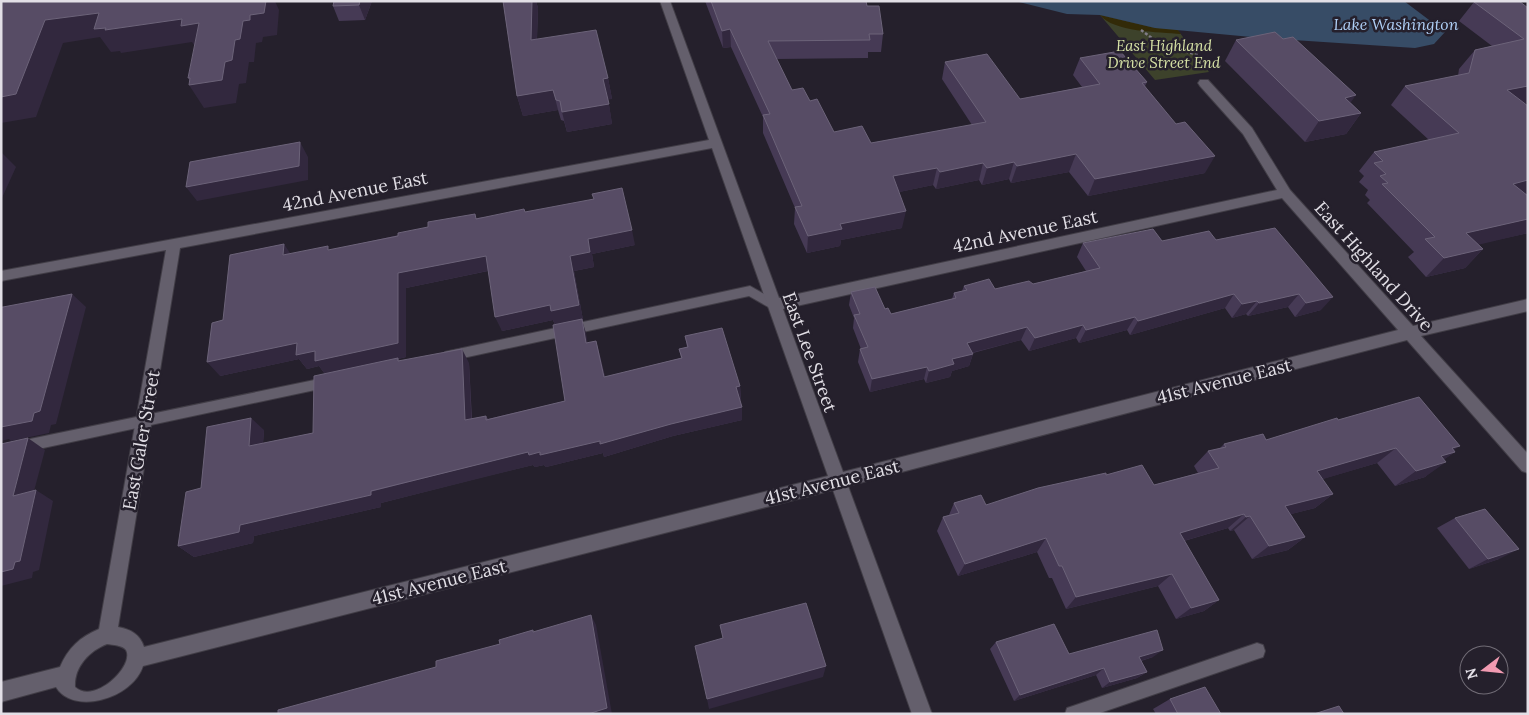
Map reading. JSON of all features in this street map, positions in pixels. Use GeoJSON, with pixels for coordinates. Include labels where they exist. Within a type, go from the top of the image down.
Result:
{"type":"FeatureCollection","features":[{"type":"Feature","properties":{"kind":"street","name":"East Lee Street"},"geometry":{"type":"LineString","coordinates":[[665,1],[922,714]]}},
{"type":"Feature","properties":{"kind":"street","name":"East Highland Drive"},"geometry":{"type":"LineString","coordinates":[[1204,83],[1248,131],[1285,193],[1528,466]]}},
{"type":"Feature","properties":{"kind":"street","name":"42nd Avenue East"},"geometry":{"type":"LineString","coordinates":[[1,276],[716,143]]}},
{"type":"Feature","properties":{"kind":"street","name":"42nd Avenue East"},"geometry":{"type":"LineString","coordinates":[[774,305],[1285,193]]}},
{"type":"Feature","properties":{"kind":"street","name":"East Galer Street"},"geometry":{"type":"LineString","coordinates":[[107,635],[174,244]]}},
{"type":"Feature","properties":{"kind":"street","name":"41st Avenue East"},"geometry":{"type":"LineString","coordinates":[[136,658],[837,481],[1409,333],[1528,305]]}},
{"type":"Feature","properties":{"kind":"street"},"geometry":{"type":"LineString","coordinates":[[107,635],[128,637],[134,643],[137,652],[136,658],[132,670],[124,683],[94,707],[72,698],[66,690],[64,680],[74,658],[95,640],[107,635]]}},
{"type":"Feature","properties":{"kind":"street"},"geometry":{"type":"LineString","coordinates":[[1,692],[66,675]]}},
{"type":"Feature","properties":{"kind":"lane"},"geometry":{"type":"LineString","coordinates":[[433,359],[750,291],[774,305]]}},
{"type":"Feature","properties":{"kind":"lane"},"geometry":{"type":"LineString","coordinates":[[1,451],[346,378]]}},
{"type":"Feature","properties":{"kind":"lane"},"geometry":{"type":"LineString","coordinates":[[1073,714],[1257,651]]}},
{"type":"Feature","properties":{"kind":"path"},"geometry":{"type":"LineString","coordinates":[[1141,30],[1154,42],[1168,48],[1198,55],[1202,58]]}},
{"type":"Feature","properties":{"kind":"green space","name":"East Highland Drive Street End"},"geometry":{"type":"Polygon","coordinates":[[[1100,15],[1155,28],[1177,29],[1209,72],[1155,80],[1100,15]]]}},
{"type":"Feature","properties":{"kind":"sand"},"geometry":{"type":"Polygon","coordinates":[[[1100,15],[1155,28],[1177,29],[1181,34],[1126,28],[1106,21],[1100,15]]]}},
{"type":"Feature","properties":{"kind":"water","name":"Lake Washington"},"geometry":{"type":"Polygon","coordinates":[[[1005,1],[1404,1],[1445,32],[1434,44],[1415,48],[1262,38],[1155,28],[1100,15],[1067,14],[1019,2],[1005,1]]]}},
{"type":"Feature","properties":{"kind":"building"},"geometry":{"type":"Polygon","coordinates":[[[1,1],[266,1],[264,13],[250,15],[250,20],[243,21],[240,39],[235,40],[232,60],[225,62],[222,80],[189,85],[190,78],[188,78],[199,23],[181,26],[182,19],[105,30],[106,28],[94,29],[99,13],[45,20],[16,94],[1,97],[1,1]]]}},
{"type":"Feature","properties":{"kind":"building"},"geometry":{"type":"Polygon","coordinates":[[[334,1],[360,1],[359,5],[333,6],[334,1]]]}},
{"type":"Feature","properties":{"kind":"building"},"geometry":{"type":"Polygon","coordinates":[[[503,1],[532,1],[531,40],[596,30],[608,78],[603,79],[609,104],[562,112],[560,101],[556,100],[553,90],[517,96],[503,1]]]}},
{"type":"Feature","properties":{"kind":"building"},"geometry":{"type":"Polygon","coordinates":[[[711,1],[866,1],[867,6],[879,6],[883,34],[869,34],[870,40],[768,41],[792,90],[803,88],[810,101],[817,99],[834,132],[862,126],[871,143],[986,122],[945,62],[987,54],[1020,99],[1100,84],[1080,58],[1120,51],[1147,82],[1142,83],[1176,124],[1185,122],[1215,156],[1095,179],[1076,154],[1017,166],[1014,162],[987,168],[983,163],[940,172],[937,168],[893,176],[906,211],[840,224],[842,229],[808,236],[795,207],[802,206],[763,115],[770,114],[730,29],[722,31],[711,1]]]}},
{"type":"Feature","properties":{"kind":"building"},"geometry":{"type":"Polygon","coordinates":[[[1519,1],[1528,8],[1528,86],[1507,90],[1528,106],[1528,180],[1513,184],[1528,196],[1528,219],[1466,233],[1483,249],[1444,258],[1425,239],[1435,237],[1382,184],[1388,183],[1380,176],[1386,174],[1374,163],[1383,161],[1374,152],[1459,133],[1405,86],[1469,73],[1475,50],[1524,39],[1474,2],[1519,1]]]}},
{"type":"Feature","properties":{"kind":"building"},"geometry":{"type":"Polygon","coordinates":[[[1275,32],[1283,39],[1293,37],[1356,95],[1345,98],[1361,113],[1319,121],[1236,40],[1275,32]]]}},
{"type":"Feature","properties":{"kind":"building"},"geometry":{"type":"Polygon","coordinates":[[[300,142],[299,166],[186,187],[190,162],[300,142]]]}},
{"type":"Feature","properties":{"kind":"building"},"geometry":{"type":"Polygon","coordinates":[[[622,188],[632,230],[588,239],[590,252],[570,256],[579,305],[551,311],[550,305],[495,317],[486,256],[398,273],[398,343],[315,361],[315,351],[296,355],[297,343],[207,362],[212,323],[223,320],[230,255],[284,244],[283,255],[328,246],[328,250],[398,236],[398,233],[428,227],[428,222],[475,214],[476,219],[524,209],[525,212],[594,199],[592,194],[622,188]]]}},
{"type":"Feature","properties":{"kind":"building"},"geometry":{"type":"Polygon","coordinates":[[[1275,228],[1333,297],[1306,303],[1299,294],[1259,303],[1257,301],[1242,304],[1234,294],[1138,321],[1135,317],[1086,330],[1083,325],[1035,338],[1027,327],[967,343],[973,354],[952,359],[954,364],[929,371],[927,367],[872,379],[860,349],[868,347],[854,315],[860,314],[851,292],[875,287],[885,309],[888,308],[891,314],[956,298],[954,293],[967,290],[964,286],[989,279],[995,289],[1029,281],[1033,284],[1100,268],[1083,243],[1153,229],[1162,241],[1209,231],[1216,240],[1275,228]]]}},
{"type":"Feature","properties":{"kind":"building"},"geometry":{"type":"Polygon","coordinates":[[[72,294],[40,411],[34,413],[32,421],[1,427],[1,307],[72,294]]]}},
{"type":"Feature","properties":{"kind":"building"},"geometry":{"type":"Polygon","coordinates":[[[582,319],[586,343],[596,341],[604,377],[682,358],[679,349],[688,347],[685,336],[722,328],[740,386],[736,387],[742,407],[600,444],[600,441],[540,455],[540,452],[529,455],[528,452],[371,491],[371,495],[240,525],[239,532],[178,546],[186,492],[201,488],[207,427],[251,418],[249,446],[313,433],[314,376],[398,358],[398,361],[462,349],[465,420],[486,416],[486,420],[565,401],[553,325],[582,319]]]}},
{"type":"Feature","properties":{"kind":"building"},"geometry":{"type":"Polygon","coordinates":[[[1419,397],[1460,446],[1452,448],[1455,452],[1441,456],[1446,462],[1416,471],[1396,448],[1317,471],[1333,494],[1285,506],[1305,537],[1269,546],[1250,516],[1246,517],[1244,514],[1180,533],[1219,600],[1191,608],[1172,574],[1076,597],[1062,566],[1059,566],[1046,538],[965,564],[943,517],[959,513],[954,503],[981,495],[986,505],[1038,488],[1106,473],[1106,475],[1142,465],[1154,485],[1219,468],[1208,451],[1226,447],[1224,444],[1263,434],[1266,440],[1337,418],[1338,420],[1419,397]]]}},
{"type":"Feature","properties":{"kind":"building"},"geometry":{"type":"Polygon","coordinates":[[[28,438],[13,496],[36,490],[20,561],[15,562],[13,569],[1,572],[1,444],[28,438]]]}},
{"type":"Feature","properties":{"kind":"building"},"geometry":{"type":"Polygon","coordinates":[[[1485,509],[1519,549],[1488,559],[1455,518],[1485,509]]]}},
{"type":"Feature","properties":{"kind":"building"},"geometry":{"type":"Polygon","coordinates":[[[806,603],[826,666],[707,699],[695,646],[723,638],[720,625],[806,603]]]}},
{"type":"Feature","properties":{"kind":"building"},"geometry":{"type":"Polygon","coordinates":[[[591,615],[607,708],[588,714],[278,714],[278,710],[436,667],[436,661],[500,644],[499,640],[591,615]]]}},
{"type":"Feature","properties":{"kind":"building"},"geometry":{"type":"Polygon","coordinates":[[[1054,624],[1069,654],[1157,630],[1163,650],[1139,657],[1147,672],[1110,682],[1104,668],[1020,695],[996,642],[1054,624]]]}},
{"type":"Feature","properties":{"kind":"building"},"geometry":{"type":"Polygon","coordinates":[[[1205,687],[1221,714],[1178,714],[1170,699],[1205,687]]]}},
{"type":"Feature","properties":{"kind":"building"},"geometry":{"type":"Polygon","coordinates":[[[1339,706],[1344,714],[1314,714],[1339,706]]]}}]}
